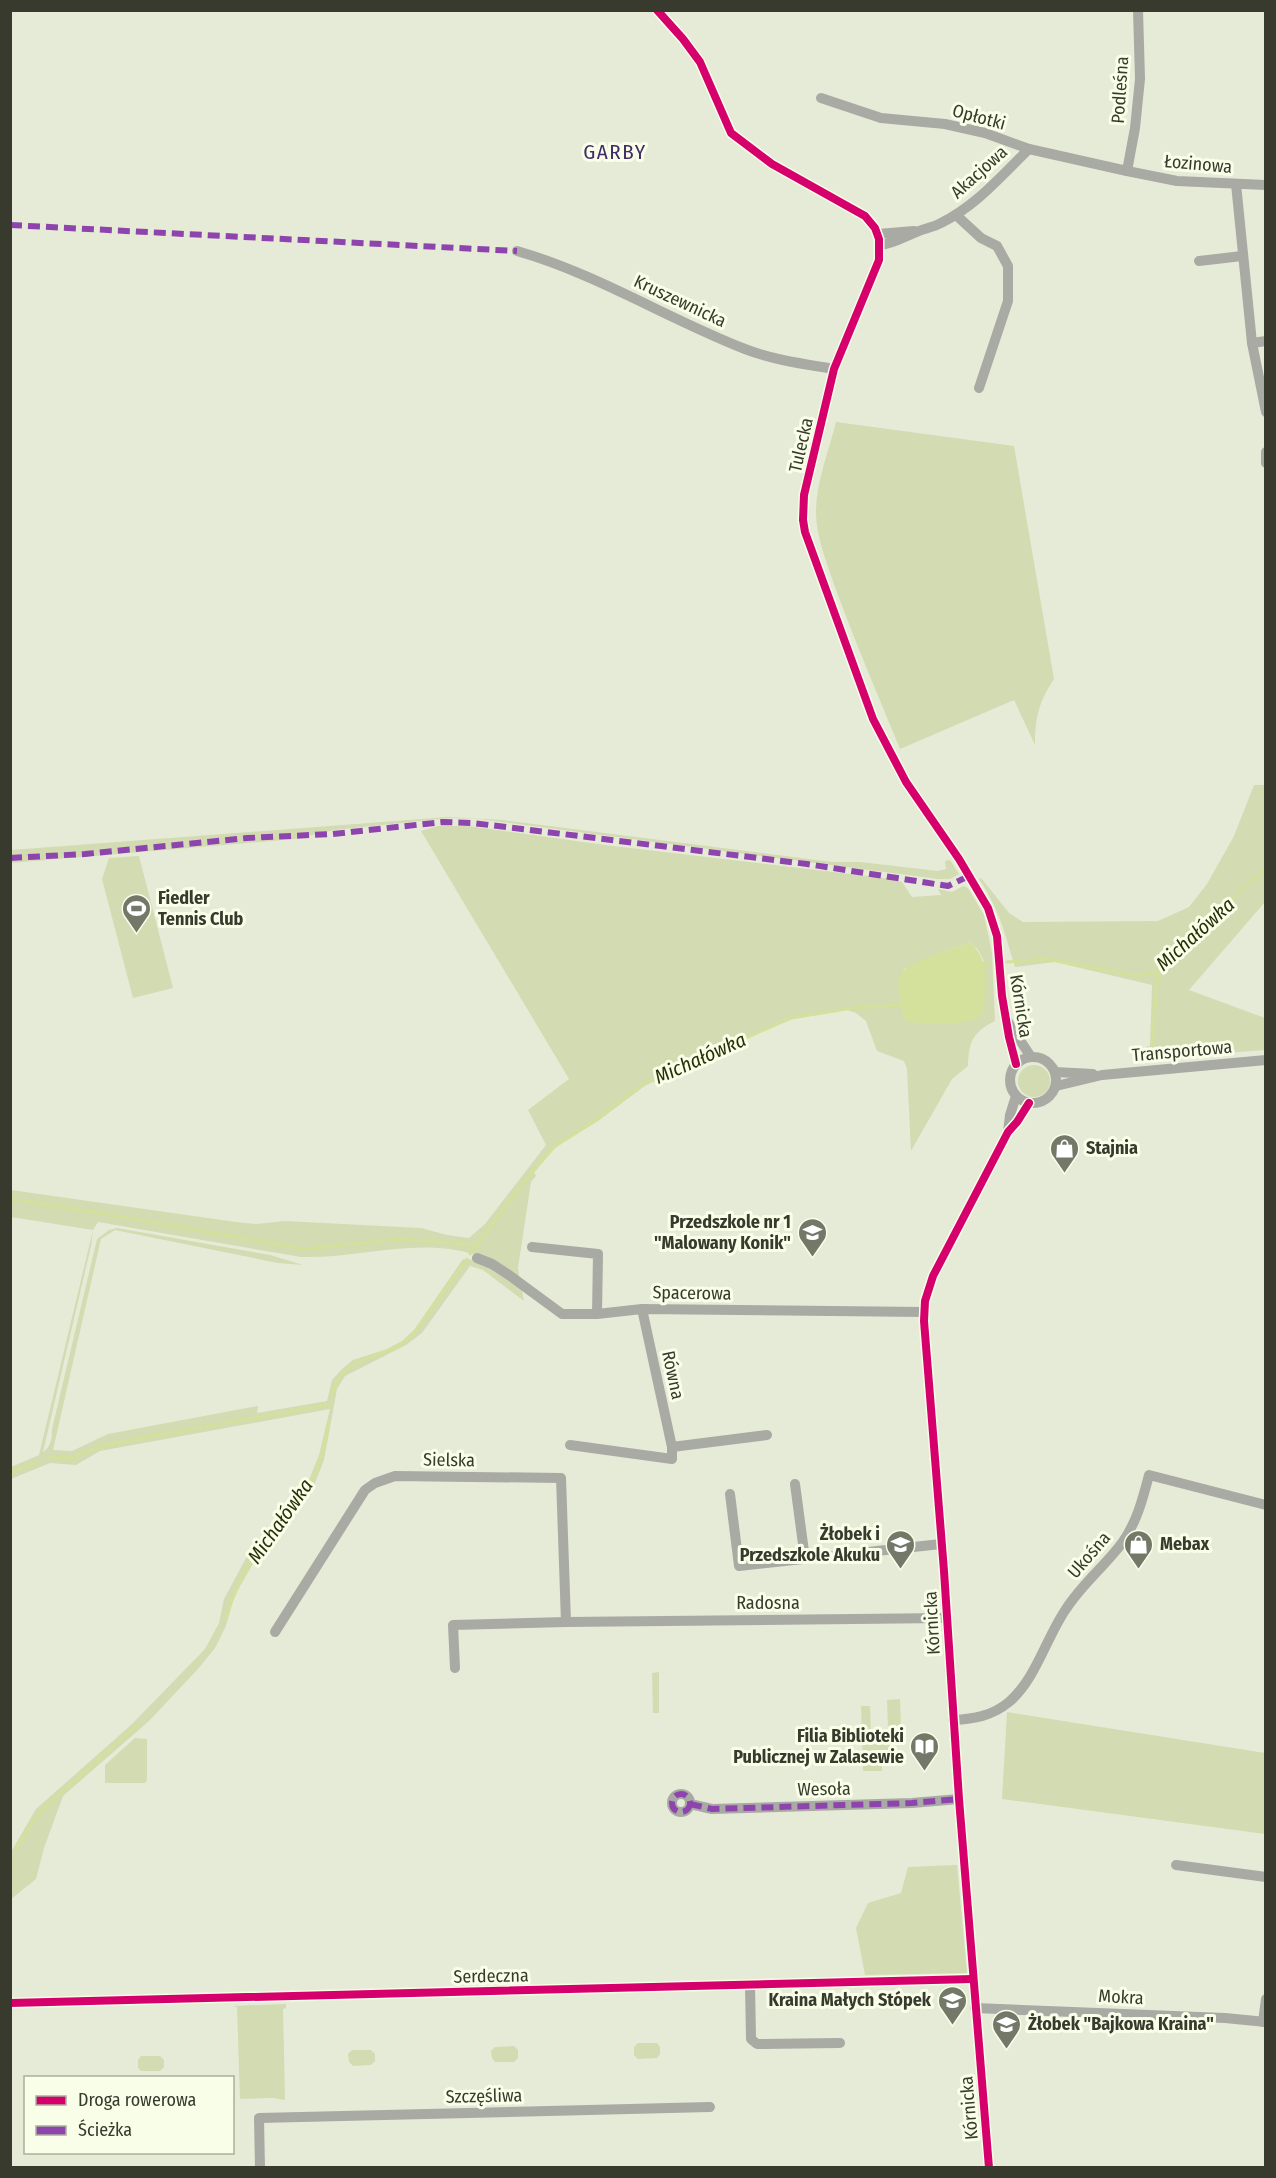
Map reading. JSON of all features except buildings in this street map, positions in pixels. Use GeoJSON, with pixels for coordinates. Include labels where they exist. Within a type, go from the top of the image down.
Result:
{"type":"FeatureCollection","features":[{"type":"Feature","properties":{"kind":"street"},"geometry":{"type":"LineString","coordinates":[[657,10],[700,62],[731,133],[772,164],[865,216],[879,239]]}},
{"type":"Feature","properties":{"kind":"street","name":"Podleśna"},"geometry":{"type":"LineString","coordinates":[[1127,171],[1135,128],[1140,79],[1138,10]]}},
{"type":"Feature","properties":{"kind":"street","name":"Opłotki"},"geometry":{"type":"LineString","coordinates":[[821,98],[881,118],[945,124],[985,133],[1029,149],[1127,171]]}},
{"type":"Feature","properties":{"kind":"street","name":"Akacjowa"},"geometry":{"type":"LineString","coordinates":[[879,239],[901,240],[917,231],[939,225],[956,215],[982,195],[1029,149]]}},
{"type":"Feature","properties":{"kind":"street","name":"Łozinowa"},"geometry":{"type":"LineString","coordinates":[[1127,171],[1177,181],[1266,185]]}},
{"type":"Feature","properties":{"kind":"street"},"geometry":{"type":"LineString","coordinates":[[1236,184],[1252,343],[1266,412]]}},
{"type":"Feature","properties":{"kind":"street"},"geometry":{"type":"LineString","coordinates":[[956,215],[981,238],[997,246],[1008,266],[1008,301],[979,388]]}},
{"type":"Feature","properties":{"kind":"street","name":"Tulecka"},"geometry":{"type":"LineString","coordinates":[[879,239],[878,263],[834,369],[804,495],[803,520],[807,541],[878,728],[906,782],[934,826],[959,859],[988,908],[994,923],[999,951]]}},
{"type":"Feature","properties":{"kind":"street","name":"Kruszewnicka"},"geometry":{"type":"LineString","coordinates":[[517,251],[553,262],[746,349],[787,361],[834,369]]}},
{"type":"Feature","properties":{"kind":"street"},"geometry":{"type":"LineString","coordinates":[[1199,261],[1242,256]]}},
{"type":"Feature","properties":{"kind":"street"},"geometry":{"type":"LineString","coordinates":[[1252,343],[1266,341]]}},
{"type":"Feature","properties":{"kind":"street"},"geometry":{"type":"LineString","coordinates":[[1266,452],[1266,463]]}},
{"type":"Feature","properties":{"kind":"street","name":"Kórnicka"},"geometry":{"type":"LineString","coordinates":[[999,951],[1001,986],[1009,1037],[1017,1064]]}},
{"type":"Feature","properties":{"kind":"street","name":"Kórnicka"},"geometry":{"type":"LineString","coordinates":[[1008,1021],[1031,1057]]}},
{"type":"Feature","properties":{"kind":"street"},"geometry":{"type":"LineString","coordinates":[[1031,1057],[1046,1061],[1055,1072],[1056,1086],[1049,1098],[1036,1104],[1016,1096],[1010,1080],[1017,1064],[1031,1057]]}},
{"type":"Feature","properties":{"kind":"street","name":"Transportowa"},"geometry":{"type":"LineString","coordinates":[[1056,1086],[1102,1075],[1266,1060]]}},
{"type":"Feature","properties":{"kind":"street","name":"Transportowa"},"geometry":{"type":"LineString","coordinates":[[1055,1072],[1102,1075]]}},
{"type":"Feature","properties":{"kind":"street","name":"Kórnicka"},"geometry":{"type":"LineString","coordinates":[[1008,1132],[1016,1096]]}},
{"type":"Feature","properties":{"kind":"street","name":"Kórnicka"},"geometry":{"type":"LineString","coordinates":[[989,2168],[925,1352],[924,1312],[933,1276],[1008,1132],[1029,1103]]}},
{"type":"Feature","properties":{"kind":"street"},"geometry":{"type":"LineString","coordinates":[[532,1246],[598,1254],[597,1314]]}},
{"type":"Feature","properties":{"kind":"street","name":"Spacerowa"},"geometry":{"type":"LineString","coordinates":[[477,1258],[509,1275],[562,1314],[597,1314],[642,1309],[924,1312]]}},
{"type":"Feature","properties":{"kind":"street","name":"Równa"},"geometry":{"type":"LineString","coordinates":[[642,1309],[672,1447]]}},
{"type":"Feature","properties":{"kind":"street"},"geometry":{"type":"LineString","coordinates":[[570,1445],[672,1459],[672,1447],[767,1435]]}},
{"type":"Feature","properties":{"kind":"street","name":"Ukośna"},"geometry":{"type":"LineString","coordinates":[[953,1720],[974,1719],[992,1713],[1009,1702],[1020,1690],[1065,1609],[1129,1533],[1142,1502],[1149,1475],[1266,1505]]}},
{"type":"Feature","properties":{"kind":"street","name":"Sielska"},"geometry":{"type":"LineString","coordinates":[[274,1632],[364,1490],[394,1476],[561,1478],[566,1622]]}},
{"type":"Feature","properties":{"kind":"street"},"geometry":{"type":"LineString","coordinates":[[795,1484],[805,1559]]}},
{"type":"Feature","properties":{"kind":"street"},"geometry":{"type":"LineString","coordinates":[[730,1494],[739,1566],[941,1544]]}},
{"type":"Feature","properties":{"kind":"street","name":"Radosna"},"geometry":{"type":"LineString","coordinates":[[455,1668],[453,1625],[946,1618]]}},
{"type":"Feature","properties":{"kind":"street","name":"Wesoła"},"geometry":{"type":"LineString","coordinates":[[690,1804],[712,1809],[912,1803],[959,1799]]}},
{"type":"Feature","properties":{"kind":"street"},"geometry":{"type":"LineString","coordinates":[[1176,1865],[1266,1877]]}},
{"type":"Feature","properties":{"kind":"street","name":"Serdeczna"},"geometry":{"type":"LineString","coordinates":[[10,2003],[973,1979]]}},
{"type":"Feature","properties":{"kind":"street"},"geometry":{"type":"LineString","coordinates":[[750,1984],[751,2039],[757,2044],[840,2043]]}},
{"type":"Feature","properties":{"kind":"street"},"geometry":{"type":"LineString","coordinates":[[1264,2022],[1266,1999]]}},
{"type":"Feature","properties":{"kind":"street","name":"Mokra"},"geometry":{"type":"LineString","coordinates":[[975,2007],[1225,2018],[1264,2022]]}},
{"type":"Feature","properties":{"kind":"street","name":"Szczęśliwa"},"geometry":{"type":"LineString","coordinates":[[260,2168],[259,2118],[710,2107]]}},
{"type":"Feature","properties":{"kind":"shaded area"},"geometry":{"type":"Polygon","coordinates":[[[836,422],[1014,446],[1054,679],[1039,710],[1035,745],[1014,700],[900,749],[843,608],[825,559],[818,531],[816,512],[818,489],[836,422]]]}},
{"type":"Feature","properties":{"kind":"shaded area"},"geometry":{"type":"Polygon","coordinates":[[[1254,785],[1265,785],[1265,902],[1189,990],[1265,1018],[1265,1050],[1134,1060],[1134,1057],[1145,1056],[1147,1046],[1150,1046],[1152,985],[1055,962],[1015,967],[997,911],[979,879],[981,878],[1009,913],[1023,922],[1158,921],[1189,907],[1207,884],[1234,836],[1254,785]]]}},
{"type":"Feature","properties":{"kind":"shaded area"},"geometry":{"type":"Polygon","coordinates":[[[448,817],[503,820],[832,862],[860,862],[938,871],[946,869],[945,861],[950,860],[959,874],[950,879],[938,879],[479,819],[449,818],[334,830],[295,839],[11,863],[11,850],[448,817]]]}},
{"type":"Feature","properties":{"kind":"shaded area"},"geometry":{"type":"Polygon","coordinates":[[[438,826],[468,826],[605,845],[892,879],[902,882],[912,897],[941,895],[938,889],[952,892],[963,886],[968,888],[984,915],[992,953],[995,1021],[977,1033],[971,1044],[968,1066],[952,1079],[911,1151],[907,1069],[904,1061],[877,1051],[866,1021],[856,1013],[847,1010],[793,1019],[755,1034],[700,1062],[646,1085],[598,1121],[556,1147],[534,1172],[536,1176],[531,1182],[518,1268],[520,1281],[482,1257],[455,1250],[411,1248],[301,1257],[98,1222],[93,1230],[11,1217],[11,1190],[257,1224],[284,1221],[421,1228],[469,1238],[485,1224],[546,1145],[528,1110],[569,1079],[421,831],[438,826]],[[970,942],[904,969],[900,994],[905,1020],[984,961],[970,942]]]}},
{"type":"Feature","properties":{"kind":"shaded area","name":"Fiedler Tennis Club"},"geometry":{"type":"Polygon","coordinates":[[[139,856],[173,988],[133,998],[102,879],[109,858],[139,856]]]}},
{"type":"Feature","properties":{"kind":"shaded area"},"geometry":{"type":"Polygon","coordinates":[[[970,942],[977,950],[984,966],[986,982],[984,1011],[977,1018],[952,1023],[930,1024],[905,1020],[898,987],[904,970],[925,959],[970,942]]]}},
{"type":"Feature","properties":{"kind":"shaded area"},"geometry":{"type":"Polygon","coordinates":[[[1034,1065],[1045,1070],[1050,1081],[1045,1092],[1034,1097],[1023,1092],[1018,1081],[1023,1070],[1034,1065]]]}},
{"type":"Feature","properties":{"kind":"shaded area"},"geometry":{"type":"Polygon","coordinates":[[[117,1228],[270,1255],[303,1265],[278,1263],[115,1230],[101,1239],[53,1450],[72,1451],[108,1434],[258,1406],[257,1413],[327,1401],[332,1380],[353,1360],[387,1349],[402,1341],[414,1330],[463,1259],[486,1264],[521,1285],[524,1301],[483,1270],[470,1266],[422,1333],[406,1345],[345,1376],[337,1389],[324,1460],[313,1488],[259,1553],[234,1597],[226,1626],[215,1648],[149,1721],[63,1796],[44,1848],[36,1879],[11,1899],[11,1852],[36,1809],[131,1725],[205,1649],[219,1623],[224,1599],[252,1547],[307,1485],[319,1455],[330,1409],[100,1451],[76,1465],[50,1463],[11,1479],[11,1467],[39,1455],[93,1230],[43,1452],[48,1448],[52,1436],[97,1239],[109,1230],[117,1228]]]}},
{"type":"Feature","properties":{"kind":"shaded area"},"geometry":{"type":"Polygon","coordinates":[[[659,1672],[659,1713],[653,1713],[652,1673],[659,1672]]]}},
{"type":"Feature","properties":{"kind":"shaded area"},"geometry":{"type":"Polygon","coordinates":[[[900,1699],[901,1726],[888,1727],[887,1700],[900,1699]]]}},
{"type":"Feature","properties":{"kind":"shaded area"},"geometry":{"type":"Polygon","coordinates":[[[861,1706],[870,1706],[871,1736],[889,1736],[890,1753],[882,1754],[882,1771],[863,1771],[861,1706]]]}},
{"type":"Feature","properties":{"kind":"shaded area"},"geometry":{"type":"Polygon","coordinates":[[[1007,1712],[1265,1753],[1265,1834],[1002,1799],[1007,1712]]]}},
{"type":"Feature","properties":{"kind":"shaded area"},"geometry":{"type":"Polygon","coordinates":[[[135,1738],[147,1739],[147,1780],[145,1783],[105,1783],[105,1765],[135,1738]]]}},
{"type":"Feature","properties":{"kind":"shaded area"},"geometry":{"type":"Polygon","coordinates":[[[957,1865],[967,1973],[865,1975],[856,1928],[868,1903],[901,1893],[908,1867],[957,1865]]]}},
{"type":"Feature","properties":{"kind":"shaded area"},"geometry":{"type":"Polygon","coordinates":[[[286,2004],[286,2008],[283,2009],[285,2100],[240,2099],[237,2007],[232,2006],[286,2004]]]}},
{"type":"Feature","properties":{"kind":"shaded area"},"geometry":{"type":"Polygon","coordinates":[[[638,2043],[657,2043],[660,2047],[660,2054],[657,2058],[638,2059],[634,2055],[634,2047],[638,2043]]]}},
{"type":"Feature","properties":{"kind":"shaded area"},"geometry":{"type":"Polygon","coordinates":[[[514,2046],[518,2050],[518,2058],[514,2062],[495,2062],[492,2058],[491,2051],[495,2047],[514,2046]]]}},
{"type":"Feature","properties":{"kind":"shaded area"},"geometry":{"type":"Polygon","coordinates":[[[352,2050],[371,2050],[375,2054],[375,2061],[371,2065],[353,2066],[349,2062],[348,2054],[352,2050]]]}},
{"type":"Feature","properties":{"kind":"shaded area"},"geometry":{"type":"Polygon","coordinates":[[[141,2056],[160,2056],[164,2060],[164,2067],[160,2071],[141,2071],[138,2068],[138,2060],[141,2056]]]}},
{"type":"Feature","properties":{"kind":"waterway","name":"Michałówka"},"geometry":{"type":"LineString","coordinates":[[1007,962],[1047,959],[1137,976],[1158,972],[1266,868]]}},
{"type":"Feature","properties":{"kind":"waterway","name":"Michałówka"},"geometry":{"type":"LineString","coordinates":[[981,966],[989,964]]}},
{"type":"Feature","properties":{"kind":"waterway"},"geometry":{"type":"LineString","coordinates":[[1152,1051],[1158,972]]}},
{"type":"Feature","properties":{"kind":"waterway","name":"Michałówka"},"geometry":{"type":"LineString","coordinates":[[470,1254],[525,1181],[554,1147],[597,1119],[644,1083],[791,1018],[852,1008],[903,1005]]}},
{"type":"Feature","properties":{"kind":"waterway"},"geometry":{"type":"LineString","coordinates":[[10,1199],[304,1249],[401,1239],[475,1245]]}},
{"type":"Feature","properties":{"kind":"waterway","name":"Michałówka"},"geometry":{"type":"LineString","coordinates":[[332,1396],[339,1378],[345,1371],[360,1361],[393,1348],[411,1337],[467,1259]]}},
{"type":"Feature","properties":{"kind":"waterway"},"geometry":{"type":"LineString","coordinates":[[50,1457],[71,1458],[104,1445],[331,1404]]}},
{"type":"Feature","properties":{"kind":"waterway","name":"Michałówka"},"geometry":{"type":"LineString","coordinates":[[226,1618],[238,1586],[254,1556],[300,1500],[312,1479],[322,1455],[329,1422]]}},
{"type":"Feature","properties":{"kind":"waterway"},"geometry":{"type":"LineString","coordinates":[[10,1473],[35,1463]]}},
{"type":"Feature","properties":{"kind":"waterway","name":"Michałówka"},"geometry":{"type":"LineString","coordinates":[[16,1848],[41,1811],[137,1725]]}},
{"type":"Feature","properties":{"kind":"marked path"},"geometry":{"type":"LineString","coordinates":[[10,225],[517,251]]}},
{"type":"Feature","properties":{"kind":"marked path"},"geometry":{"type":"LineString","coordinates":[[10,858],[85,854],[247,838],[333,834],[443,822],[473,823],[807,864],[948,886],[969,876]]}},
{"type":"Feature","properties":{"kind":"marked path"},"geometry":{"type":"LineString","coordinates":[[681,1794],[687,1797],[690,1803],[687,1809],[681,1812],[675,1809],[672,1803],[675,1797],[681,1794]]}},
{"type":"Feature","properties":{"kind":"marked path"},"geometry":{"type":"LineString","coordinates":[[690,1804],[712,1809],[912,1803],[959,1799]]}},
{"type":"Feature","properties":{"kind":"cycle path"},"geometry":{"type":"LineString","coordinates":[[657,10],[700,62],[731,133],[772,164],[865,216],[875,228],[879,239],[879,260],[834,369],[804,495],[803,520],[805,532],[873,719],[906,782],[959,859],[988,908],[997,936],[1002,996],[1016,1064]]}},
{"type":"Feature","properties":{"kind":"cycle path"},"geometry":{"type":"LineString","coordinates":[[989,2168],[924,1321],[925,1301],[933,1276],[1008,1132],[1029,1103]]}},
{"type":"Feature","properties":{"kind":"cycle path"},"geometry":{"type":"LineString","coordinates":[[10,2003],[973,1979]]}},
{"type":"Feature","properties":{"kind":"place","name":"Fiedler Tennis Club"},"geometry":{"type":"Point","coordinates":[137,934]}},
{"type":"Feature","properties":{"kind":"place","name":"Stajnia"},"geometry":{"type":"Point","coordinates":[1065,1174]}},
{"type":"Feature","properties":{"kind":"place","name":"Przedszkole nr 1 \"Malowany Konik\""},"geometry":{"type":"Point","coordinates":[812,1258]}},
{"type":"Feature","properties":{"kind":"place","name":"Żłobek i Przedszkole Akuku"},"geometry":{"type":"Point","coordinates":[901,1570]}},
{"type":"Feature","properties":{"kind":"place","name":"Mebax"},"geometry":{"type":"Point","coordinates":[1139,1570]}},
{"type":"Feature","properties":{"kind":"place","name":"Filia Biblioteki Publicznej w Zalasewie"},"geometry":{"type":"Point","coordinates":[925,1772]}},
{"type":"Feature","properties":{"kind":"place","name":"Kraina Małych Stópek"},"geometry":{"type":"Point","coordinates":[952,2026]}},
{"type":"Feature","properties":{"kind":"place","name":"Żłobek \"Bajkowa Kraina\""},"geometry":{"type":"Point","coordinates":[1007,2050]}},
{"type":"Feature","properties":{"kind":"district","name":"GARBY"},"geometry":{"type":"Point","coordinates":[615,152]}}]}
